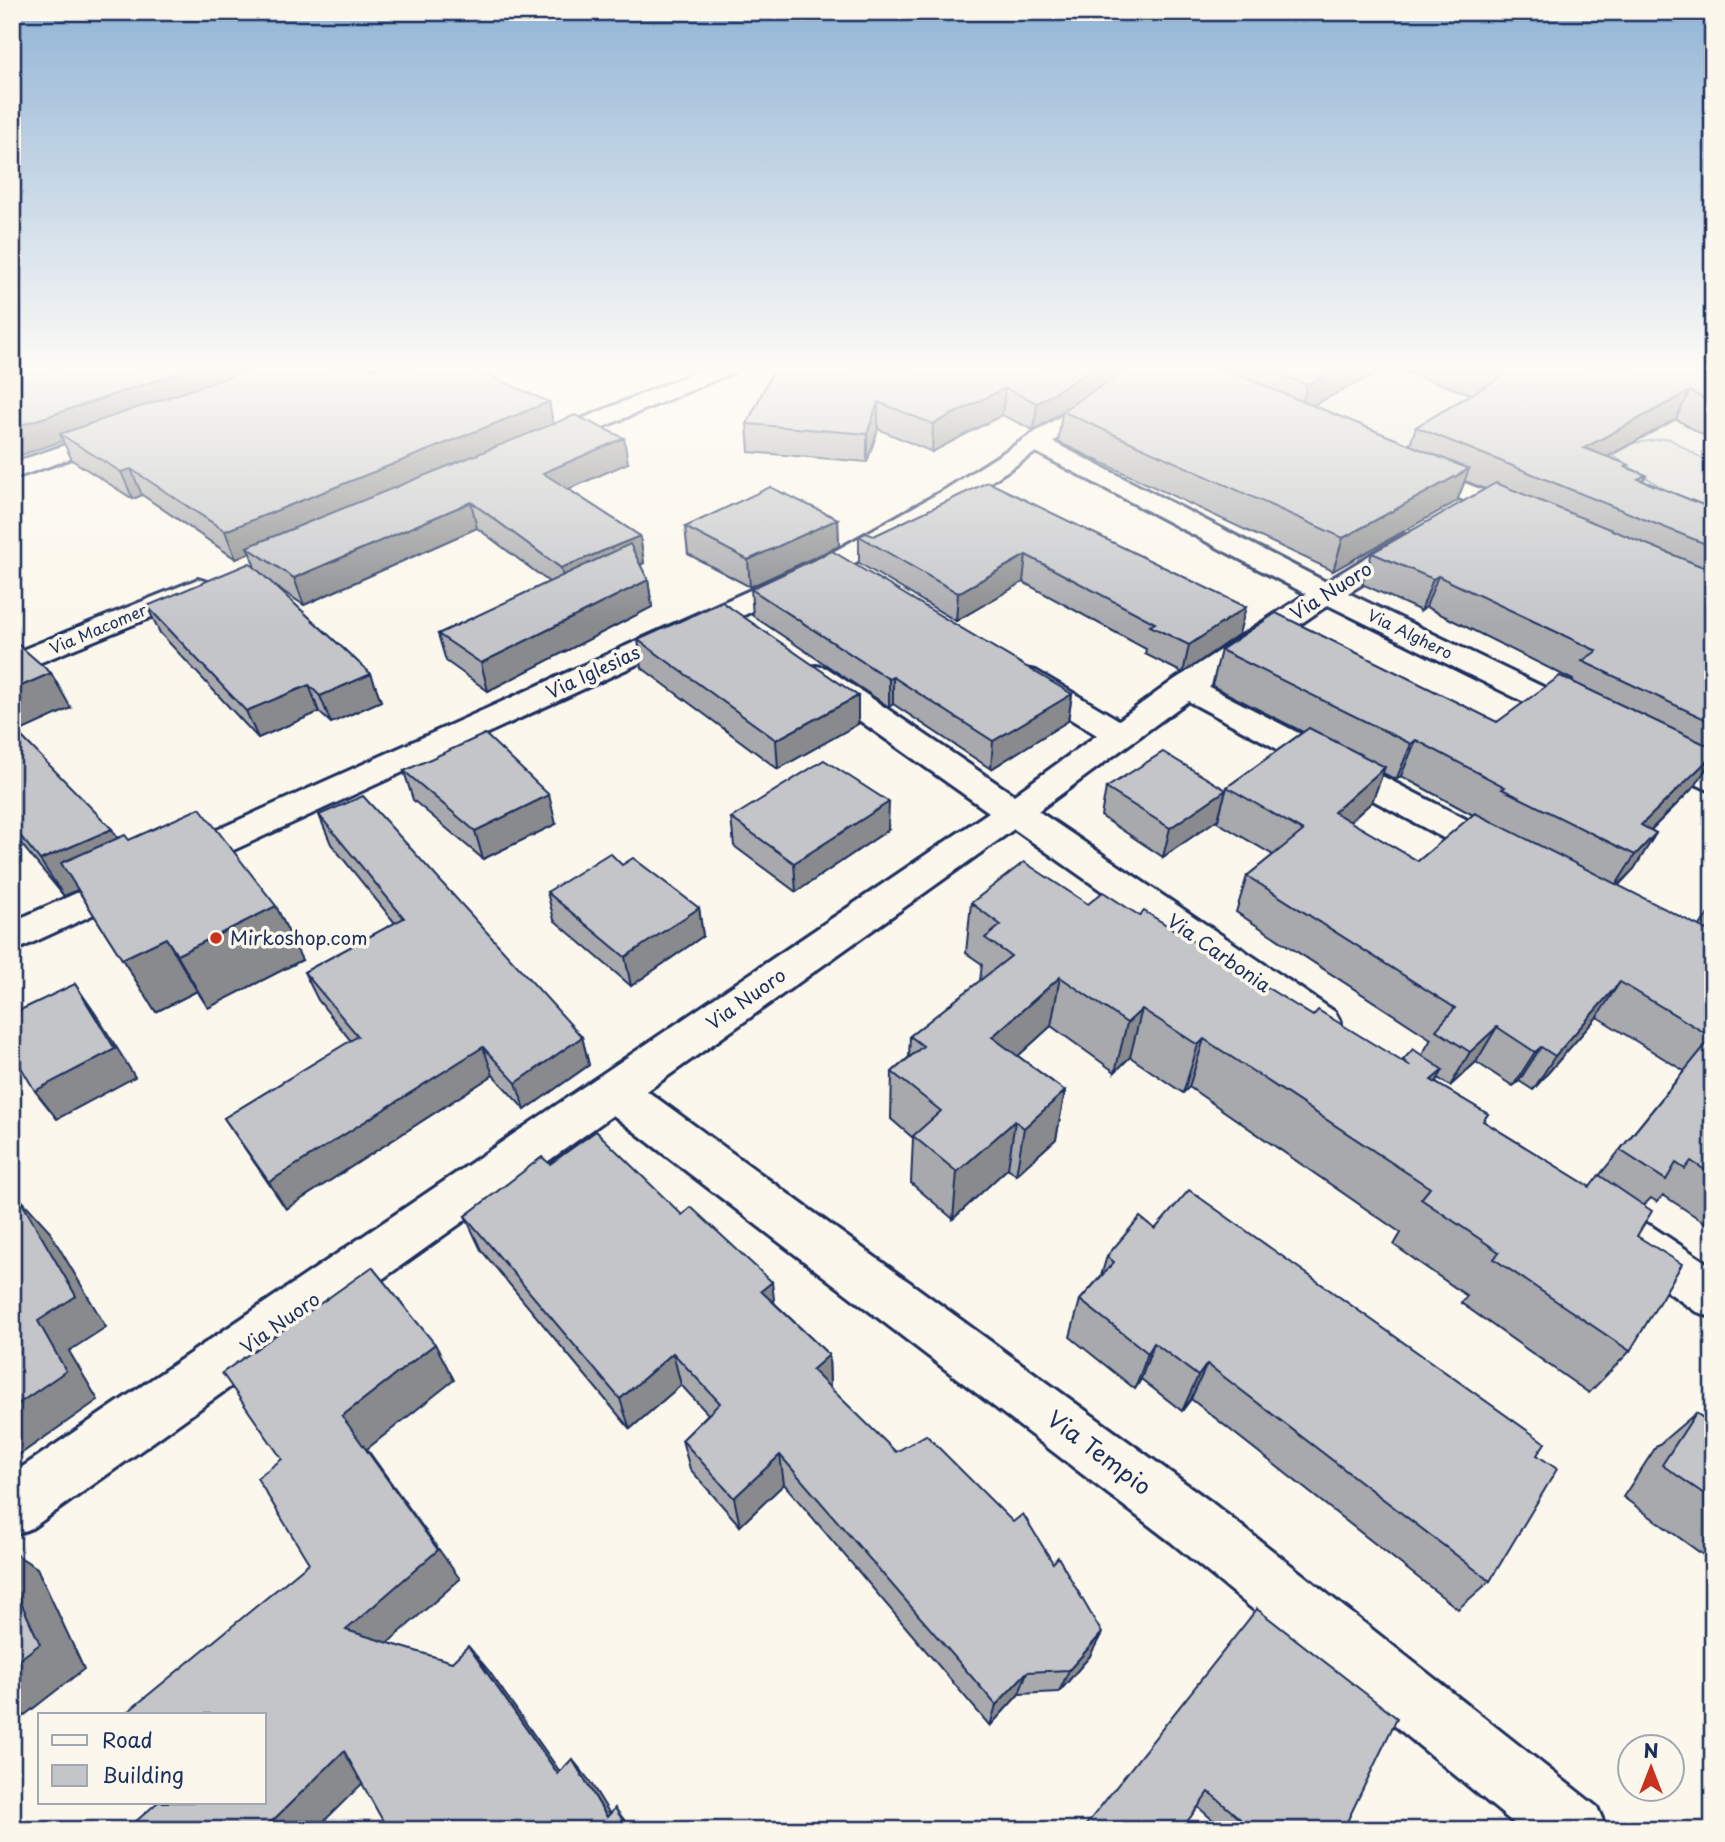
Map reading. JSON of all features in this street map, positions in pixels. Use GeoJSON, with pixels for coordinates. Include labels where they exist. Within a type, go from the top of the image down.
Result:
{"type":"FeatureCollection","features":[{"type":"Feature","properties":{"kind":"street"},"geometry":{"type":"LineString","coordinates":[[12,472],[65,453]]}},
{"type":"Feature","properties":{"kind":"street","name":"Via Iglesias"},"geometry":{"type":"LineString","coordinates":[[12,938],[724,612],[847,570],[1018,453]]}},
{"type":"Feature","properties":{"kind":"street","name":"Via Alghero"},"geometry":{"type":"LineString","coordinates":[[1056,453],[1324,592],[1713,781]]}},
{"type":"Feature","properties":{"kind":"street"},"geometry":{"type":"LineString","coordinates":[[1384,457],[1548,527]]}},
{"type":"Feature","properties":{"kind":"street","name":"Via Nuoro"},"geometry":{"type":"LineString","coordinates":[[12,1508],[1015,812],[1185,687],[1324,592],[1485,499]]}},
{"type":"Feature","properties":{"kind":"street","name":"Via Macomer"},"geometry":{"type":"LineString","coordinates":[[12,665],[216,580]]}},
{"type":"Feature","properties":{"kind":"street"},"geometry":{"type":"LineString","coordinates":[[724,612],[756,634]]}},
{"type":"Feature","properties":{"kind":"street","name":"Via Carbonia"},"geometry":{"type":"LineString","coordinates":[[790,658],[1357,1048]]}},
{"type":"Feature","properties":{"kind":"street"},"geometry":{"type":"LineString","coordinates":[[1002,663],[1120,735]]}},
{"type":"Feature","properties":{"kind":"street"},"geometry":{"type":"LineString","coordinates":[[1185,687],[1529,867]]}},
{"type":"Feature","properties":{"kind":"street","name":"Via Tempio"},"geometry":{"type":"LineString","coordinates":[[614,1091],[1191,1522],[1574,1830]]}},
{"type":"Feature","properties":{"kind":"street"},"geometry":{"type":"LineString","coordinates":[[1598,1216],[1713,1295]]}},
{"type":"Feature","properties":{"kind":"shaded area"},"geometry":{"type":"Polygon","coordinates":[[[1430,453],[1713,453],[1713,526],[1483,472],[1430,453]]]}},
{"type":"Feature","properties":{"kind":"shaded area"},"geometry":{"type":"Polygon","coordinates":[[[1609,453],[1693,453],[1713,465],[1713,513],[1704,515],[1609,453]]]}},
{"type":"Feature","properties":{"kind":"building"},"geometry":{"type":"Polygon","coordinates":[[[90,453],[421,453],[225,531],[131,469],[121,472],[90,453]]]}},
{"type":"Feature","properties":{"kind":"building"},"geometry":{"type":"Polygon","coordinates":[[[481,453],[589,453],[543,473],[640,536],[561,568],[471,502],[294,578],[247,547],[481,453]]]}},
{"type":"Feature","properties":{"kind":"building"},"geometry":{"type":"Polygon","coordinates":[[[1155,453],[1430,453],[1469,469],[1343,538],[1155,453]]]}},
{"type":"Feature","properties":{"kind":"building"},"geometry":{"type":"Polygon","coordinates":[[[1480,453],[1597,453],[1629,465],[1625,467],[1646,475],[1638,479],[1713,509],[1713,547],[1480,453]]]}},
{"type":"Feature","properties":{"kind":"building"},"geometry":{"type":"Polygon","coordinates":[[[988,482],[1246,607],[1189,645],[1150,626],[1155,623],[1026,555],[958,593],[859,536],[866,533],[874,536],[988,482]]]}},
{"type":"Feature","properties":{"kind":"building"},"geometry":{"type":"Polygon","coordinates":[[[1496,483],[1713,571],[1713,723],[1582,661],[1597,651],[1438,576],[1433,579],[1372,553],[1496,483]]]}},
{"type":"Feature","properties":{"kind":"building"},"geometry":{"type":"Polygon","coordinates":[[[770,487],[838,519],[748,560],[685,527],[770,487]]]}},
{"type":"Feature","properties":{"kind":"building"},"geometry":{"type":"Polygon","coordinates":[[[630,544],[648,580],[481,663],[438,634],[630,544]]]}},
{"type":"Feature","properties":{"kind":"building"},"geometry":{"type":"Polygon","coordinates":[[[832,551],[1072,694],[993,741],[893,677],[889,679],[751,589],[832,551]]]}},
{"type":"Feature","properties":{"kind":"building"},"geometry":{"type":"Polygon","coordinates":[[[250,563],[371,674],[320,696],[309,685],[246,711],[147,606],[250,563]]]}},
{"type":"Feature","properties":{"kind":"building"},"geometry":{"type":"Polygon","coordinates":[[[722,602],[858,696],[776,740],[638,640],[722,602]]]}},
{"type":"Feature","properties":{"kind":"building"},"geometry":{"type":"Polygon","coordinates":[[[1276,613],[1497,722],[1560,676],[1713,748],[1713,755],[1641,825],[1656,833],[1635,855],[1502,789],[1505,787],[1416,740],[1411,744],[1221,650],[1276,613]]]}},
{"type":"Feature","properties":{"kind":"building"},"geometry":{"type":"Polygon","coordinates":[[[12,639],[51,673],[12,690],[12,639]]]}},
{"type":"Feature","properties":{"kind":"building"},"geometry":{"type":"Polygon","coordinates":[[[12,727],[112,829],[40,860],[12,826],[12,727]]]}},
{"type":"Feature","properties":{"kind":"building"},"geometry":{"type":"Polygon","coordinates":[[[1309,728],[1385,767],[1334,812],[1418,861],[1475,813],[1713,933],[1713,1175],[1691,1161],[1685,1169],[1676,1163],[1666,1180],[1620,1150],[1712,1037],[1620,982],[1555,1056],[1541,1047],[1535,1052],[1497,1027],[1470,1052],[1436,1030],[1455,1008],[1247,876],[1303,831],[1227,787],[1309,728]]]}},
{"type":"Feature","properties":{"kind":"building"},"geometry":{"type":"Polygon","coordinates":[[[485,734],[549,795],[475,831],[404,771],[485,734]]]}},
{"type":"Feature","properties":{"kind":"building"},"geometry":{"type":"Polygon","coordinates":[[[1163,752],[1226,790],[1170,828],[1106,788],[1163,752]]]}},
{"type":"Feature","properties":{"kind":"building"},"geometry":{"type":"Polygon","coordinates":[[[824,760],[889,802],[794,863],[731,818],[824,760]]]}},
{"type":"Feature","properties":{"kind":"building"},"geometry":{"type":"Polygon","coordinates":[[[363,796],[582,1037],[516,1083],[483,1047],[269,1182],[224,1118],[358,1036],[304,972],[404,918],[319,815],[363,796]]]}},
{"type":"Feature","properties":{"kind":"building"},"geometry":{"type":"Polygon","coordinates":[[[200,808],[276,906],[177,955],[166,938],[122,959],[61,863],[125,835],[129,840],[200,808]]]}},
{"type":"Feature","properties":{"kind":"building"},"geometry":{"type":"Polygon","coordinates":[[[610,853],[622,865],[633,858],[699,908],[625,957],[547,892],[610,853]]]}},
{"type":"Feature","properties":{"kind":"building"},"geometry":{"type":"Polygon","coordinates":[[[1024,862],[1088,904],[1103,892],[1140,916],[1144,911],[1313,1016],[1318,1010],[1411,1067],[1403,1060],[1413,1049],[1443,1070],[1431,1080],[1488,1114],[1483,1121],[1590,1187],[1599,1175],[1652,1211],[1637,1236],[1682,1264],[1630,1351],[1494,1259],[1499,1252],[1421,1199],[1430,1188],[1204,1039],[1198,1045],[1142,1009],[1127,1023],[1060,977],[992,1037],[1065,1091],[1024,1128],[1015,1121],[957,1172],[913,1136],[941,1111],[892,1072],[923,1046],[910,1036],[1011,956],[985,938],[1001,925],[971,903],[1024,862]]]}},
{"type":"Feature","properties":{"kind":"building"},"geometry":{"type":"Polygon","coordinates":[[[75,984],[115,1049],[35,1091],[12,1052],[12,1014],[75,984]]]}},
{"type":"Feature","properties":{"kind":"building"},"geometry":{"type":"Polygon","coordinates":[[[596,1131],[682,1215],[691,1207],[772,1282],[761,1291],[829,1355],[812,1370],[896,1452],[926,1435],[1013,1522],[1023,1514],[1053,1563],[1058,1557],[1102,1633],[1069,1670],[1027,1672],[996,1705],[780,1455],[734,1498],[682,1440],[720,1403],[673,1353],[620,1399],[465,1216],[542,1157],[550,1164],[596,1131]]]}},
{"type":"Feature","properties":{"kind":"building"},"geometry":{"type":"Polygon","coordinates":[[[1189,1190],[1545,1443],[1537,1455],[1557,1469],[1490,1581],[1207,1364],[1198,1376],[1154,1343],[1148,1353],[1080,1300],[1114,1262],[1107,1256],[1140,1217],[1155,1229],[1189,1190]]]}},
{"type":"Feature","properties":{"kind":"building"},"geometry":{"type":"Polygon","coordinates":[[[18,1196],[76,1296],[38,1321],[66,1371],[12,1408],[12,1200],[18,1196]]]}},
{"type":"Feature","properties":{"kind":"building"},"geometry":{"type":"Polygon","coordinates":[[[372,1267],[435,1344],[342,1416],[438,1550],[346,1630],[452,1662],[468,1646],[558,1774],[572,1759],[607,1817],[615,1808],[629,1830],[388,1830],[344,1751],[263,1830],[126,1830],[156,1804],[266,1804],[266,1713],[126,1713],[309,1563],[257,1478],[282,1459],[222,1373],[372,1267]]]}},
{"type":"Feature","properties":{"kind":"building"},"geometry":{"type":"Polygon","coordinates":[[[1696,1413],[1713,1425],[1713,1500],[1662,1465],[1696,1413]]]}},
{"type":"Feature","properties":{"kind":"building"},"geometry":{"type":"Polygon","coordinates":[[[12,1583],[40,1644],[12,1665],[12,1583]]]}},
{"type":"Feature","properties":{"kind":"building"},"geometry":{"type":"Polygon","coordinates":[[[1257,1609],[1397,1718],[1343,1830],[1253,1830],[1209,1792],[1181,1830],[1082,1830],[1257,1609]]]}},
{"type":"Feature","properties":{"kind":"place","name":"Mirkoshop.com"},"geometry":{"type":"Point","coordinates":[216,938]}}]}
